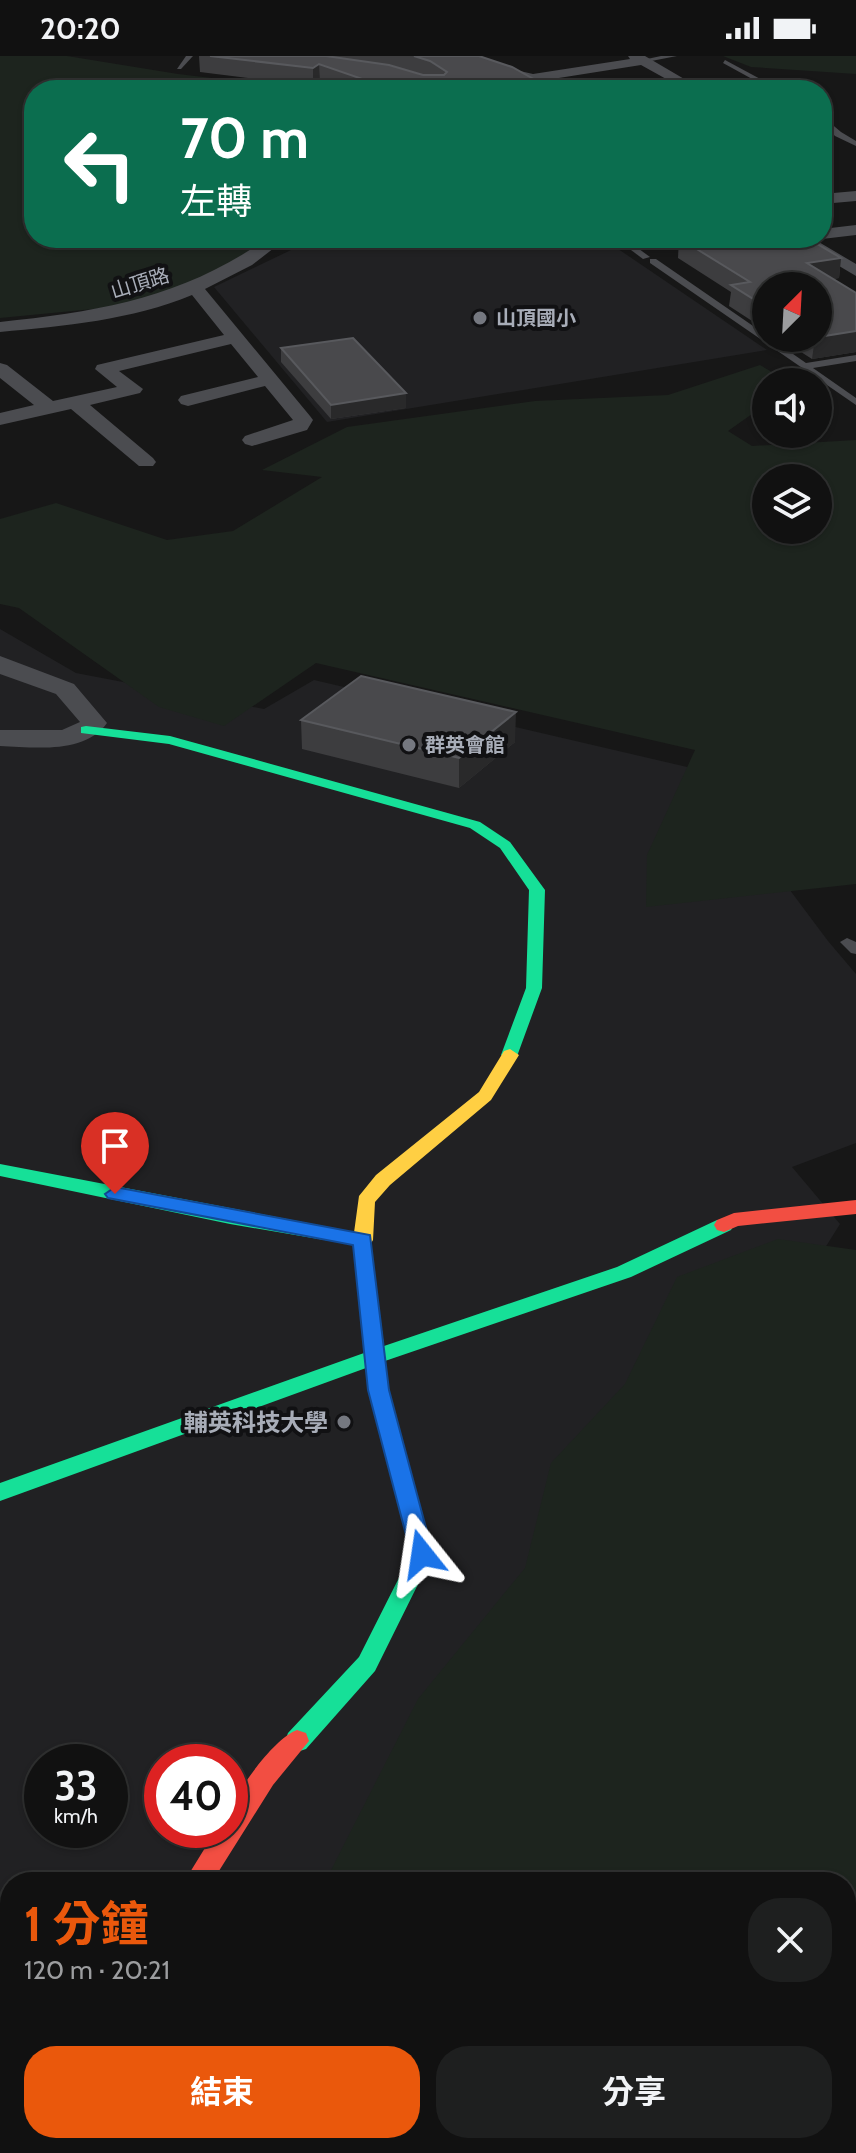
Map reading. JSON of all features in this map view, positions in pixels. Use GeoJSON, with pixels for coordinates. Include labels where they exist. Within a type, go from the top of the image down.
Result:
{"type":"FeatureCollection","features":[{"type":"Feature","properties":{"kind":"street"},"geometry":{"type":"LineString","coordinates":[[448,57],[536,80]]}},
{"type":"Feature","properties":{"kind":"street"},"geometry":{"type":"LineString","coordinates":[[564,57],[609,80]]}},
{"type":"Feature","properties":{"kind":"street"},"geometry":{"type":"LineString","coordinates":[[533,78],[638,59],[677,80]]}},
{"type":"Feature","properties":{"kind":"street"},"geometry":{"type":"LineString","coordinates":[[832,198],[856,196]]}},
{"type":"Feature","properties":{"kind":"street"},"geometry":{"type":"LineString","coordinates":[[832,233],[856,230]]}},
{"type":"Feature","properties":{"kind":"street","name":"山頂路"},"geometry":{"type":"LineString","coordinates":[[0,327],[102,317],[196,289],[251,260],[266,248]]}},
{"type":"Feature","properties":{"kind":"street"},"geometry":{"type":"LineString","coordinates":[[817,248],[856,271]]}},
{"type":"Feature","properties":{"kind":"street"},"geometry":{"type":"LineString","coordinates":[[196,289],[303,424],[252,440]]}},
{"type":"Feature","properties":{"kind":"street"},"geometry":{"type":"LineString","coordinates":[[0,419],[133,389],[104,369],[233,338]]}},
{"type":"Feature","properties":{"kind":"street"},"geometry":{"type":"LineString","coordinates":[[0,369],[50,408]]}},
{"type":"Feature","properties":{"kind":"street"},"geometry":{"type":"LineString","coordinates":[[188,400],[268,380]]}},
{"type":"Feature","properties":{"kind":"street"},"geometry":{"type":"LineString","coordinates":[[75,402],[146,462]]}},
{"type":"Feature","properties":{"kind":"street"},"geometry":{"type":"LineString","coordinates":[[0,663],[12,671],[65,689],[94,723],[86,730],[67,737],[0,738]]}},
{"type":"Feature","properties":{"kind":"street"},"geometry":{"type":"LineString","coordinates":[[86,730],[170,740],[475,825],[505,845],[537,890],[534,988],[516,1046],[485,1096],[383,1180],[366,1201],[363,1240],[378,1390],[422,1554],[367,1664],[264,1777],[203,1872]]}},
{"type":"Feature","properties":{"kind":"street"},"geometry":{"type":"LineString","coordinates":[[0,1170],[230,1217],[363,1240]]}},
{"type":"Feature","properties":{"kind":"street"},"geometry":{"type":"LineString","coordinates":[[0,1492],[375,1357],[624,1272],[734,1220],[856,1207]]}},
{"type":"Feature","properties":{"kind":"lane"},"geometry":{"type":"LineString","coordinates":[[179,68],[190,56]]}},
{"type":"Feature","properties":{"kind":"lane"},"geometry":{"type":"LineString","coordinates":[[638,59],[674,56]]}},
{"type":"Feature","properties":{"kind":"lane"},"geometry":{"type":"LineString","coordinates":[[725,62],[758,80]]}},
{"type":"Feature","properties":{"kind":"lane"},"geometry":{"type":"LineString","coordinates":[[832,128],[856,144]]}},
{"type":"Feature","properties":{"kind":"lane"},"geometry":{"type":"LineString","coordinates":[[832,135],[838,134]]}},
{"type":"Feature","properties":{"kind":"lane"},"geometry":{"type":"LineString","coordinates":[[634,248],[856,402]]}},
{"type":"Feature","properties":{"kind":"lane"},"geometry":{"type":"LineString","coordinates":[[804,366],[856,358]]}},
{"type":"Feature","properties":{"kind":"shaded area"},"geometry":{"type":"Polygon","coordinates":[[[0,56],[67,56],[228,80],[24,80],[24,248],[253,248],[194,286],[135,305],[0,318],[0,56]]]}},
{"type":"Feature","properties":{"kind":"shaded area"},"geometry":{"type":"Polygon","coordinates":[[[723,56],[856,56],[856,74],[751,67],[723,56]]]}},
{"type":"Feature","properties":{"kind":"shaded area","name":"山頂國小"},"geometry":{"type":"Polygon","coordinates":[[[293,248],[617,248],[752,340],[752,352],[755,352],[327,422],[214,287],[293,248]]]}},
{"type":"Feature","properties":{"kind":"shaded area"},"geometry":{"type":"Polygon","coordinates":[[[760,365],[765,368],[752,368],[752,414],[728,431],[752,448],[832,448],[832,441],[856,440],[856,884],[646,907],[647,855],[695,750],[316,663],[224,726],[159,707],[19,608],[0,604],[0,519],[56,503],[167,540],[233,531],[322,477],[262,470],[347,427],[535,401],[668,395],[760,365]]]}},
{"type":"Feature","properties":{"kind":"shaded area","name":"輔英科技大學"},"geometry":{"type":"Polygon","coordinates":[[[0,629],[76,673],[264,709],[314,680],[700,770],[856,974],[856,1143],[792,1167],[840,1224],[741,1382],[537,1872],[0,1872],[0,629]]]}},
{"type":"Feature","properties":{"kind":"shaded area"},"geometry":{"type":"Polygon","coordinates":[[[778,1239],[856,1250],[856,1872],[330,1872],[418,1699],[525,1568],[551,1463],[625,1384],[677,1277],[778,1239]]]}},
{"type":"Feature","properties":{"kind":"building"},"geometry":{"type":"Polygon","coordinates":[[[210,56],[326,56],[389,65],[423,75],[444,75],[447,72],[430,61],[414,56],[479,56],[512,67],[535,80],[365,80],[319,64],[313,68],[210,56]]]}},
{"type":"Feature","properties":{"kind":"building"},"geometry":{"type":"Polygon","coordinates":[[[695,248],[824,248],[841,258],[807,263],[822,272],[752,272],[752,298],[731,285],[750,282],[695,248]]]}},
{"type":"Feature","properties":{"kind":"building"},"geometry":{"type":"Polygon","coordinates":[[[832,278],[856,293],[856,331],[832,335],[832,278]]]}},
{"type":"Feature","properties":{"kind":"building"},"geometry":{"type":"Polygon","coordinates":[[[353,338],[406,393],[331,405],[281,348],[353,338]]]}},
{"type":"Feature","properties":{"kind":"building"},"geometry":{"type":"Polygon","coordinates":[[[361,676],[516,712],[459,758],[301,720],[361,676]]]}},
{"type":"Feature","properties":{"kind":"traffic: fast"},"geometry":{"type":"LineString","coordinates":[[86,730],[170,740],[475,825],[505,845],[537,890],[534,988],[510,1055]]}},
{"type":"Feature","properties":{"kind":"traffic: fast"},"geometry":{"type":"LineString","coordinates":[[0,1170],[230,1217],[363,1240],[378,1390],[422,1554],[367,1664],[297,1741]]}},
{"type":"Feature","properties":{"kind":"traffic: fast"},"geometry":{"type":"LineString","coordinates":[[0,1492],[375,1357],[624,1272],[724,1225]]}},
{"type":"Feature","properties":{"kind":"traffic: slow"},"geometry":{"type":"LineString","coordinates":[[363,1240],[366,1201],[383,1180],[485,1096],[510,1055]]}},
{"type":"Feature","properties":{"kind":"traffic: jam"},"geometry":{"type":"LineString","coordinates":[[724,1225],[734,1220],[856,1207]]}},
{"type":"Feature","properties":{"kind":"traffic: jam"},"geometry":{"type":"LineString","coordinates":[[203,1872],[264,1777],[297,1741]]}},
{"type":"Feature","properties":{"kind":"place","name":"山頂國小"},"geometry":{"type":"Point","coordinates":[480,318]}},
{"type":"Feature","properties":{"kind":"place","name":"群英會館"},"geometry":{"type":"Point","coordinates":[409,745]}},
{"type":"Feature","properties":{"kind":"place","name":"輔英科技大學"},"geometry":{"type":"Point","coordinates":[344,1422]}},
{"type":"Feature","properties":{"kind":"route"},"geometry":{"type":"LineString","coordinates":[[115,1194],[363,1240],[378,1390],[422,1554]]}}]}
